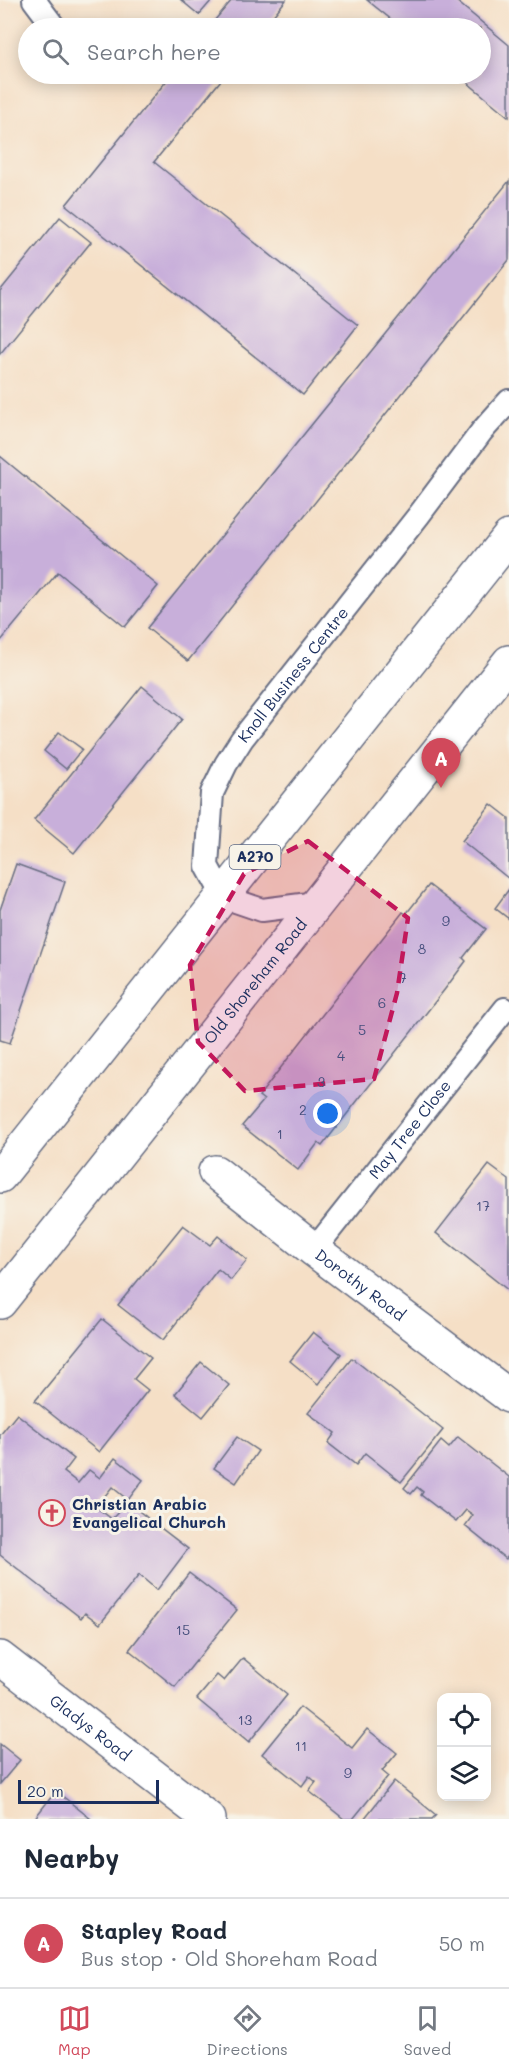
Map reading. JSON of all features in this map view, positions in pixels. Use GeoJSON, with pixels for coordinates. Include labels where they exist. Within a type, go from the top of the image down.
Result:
{"type":"FeatureCollection","features":[{"type":"Feature","properties":{"kind":"main road","name":"A270"},"geometry":{"type":"LineString","coordinates":[[0,1176],[509,537]]}},
{"type":"Feature","properties":{"kind":"main road","name":"Old Shoreham Road"},"geometry":{"type":"LineString","coordinates":[[0,1302],[509,662]]}},
{"type":"Feature","properties":{"kind":"main road","name":"Dorothy Road"},"geometry":{"type":"LineString","coordinates":[[215,1172],[314,1250],[509,1396]]}},
{"type":"Feature","properties":{"kind":"main road","name":"Gladys Road"},"geometry":{"type":"LineString","coordinates":[[0,1658],[209,1819]]}},
{"type":"Feature","properties":{"kind":"lane"},"geometry":{"type":"LineString","coordinates":[[34,0],[48,18]]}},
{"type":"Feature","properties":{"kind":"lane","name":"Knoll Business Centre"},"geometry":{"type":"LineString","coordinates":[[224,897],[207,866],[212,793],[226,764],[242,739],[419,515],[482,431],[509,401]]}},
{"type":"Feature","properties":{"kind":"lane"},"geometry":{"type":"LineString","coordinates":[[224,897],[262,910],[317,903]]}},
{"type":"Feature","properties":{"kind":"lane","name":"May Tree Close"},"geometry":{"type":"LineString","coordinates":[[314,1250],[505,1009]]}},
{"type":"Feature","properties":{"kind":"highlighted area"},"geometry":{"type":"Polygon","coordinates":[[[308,841],[408,918],[397,993],[374,1079],[245,1091],[198,1042],[190,965],[244,874],[308,841]]]}},
{"type":"Feature","properties":{"kind":"building"},"geometry":{"type":"Polygon","coordinates":[[[181,0],[212,0],[199,15],[181,0]]]}},
{"type":"Feature","properties":{"kind":"building"},"geometry":{"type":"Polygon","coordinates":[[[232,0],[286,0],[271,18],[217,18],[232,0]]]}},
{"type":"Feature","properties":{"kind":"building"},"geometry":{"type":"Polygon","coordinates":[[[367,0],[455,0],[477,18],[390,18],[367,0]]]}},
{"type":"Feature","properties":{"kind":"building"},"geometry":{"type":"Polygon","coordinates":[[[491,30],[509,45],[509,117],[469,84],[491,84],[491,30]]]}},
{"type":"Feature","properties":{"kind":"building"},"geometry":{"type":"Polygon","coordinates":[[[164,84],[218,84],[154,162],[358,325],[303,395],[66,205],[164,84]]]}},
{"type":"Feature","properties":{"kind":"building"},"geometry":{"type":"Polygon","coordinates":[[[509,181],[509,260],[188,661],[147,628],[509,181]]]}},
{"type":"Feature","properties":{"kind":"building"},"geometry":{"type":"Polygon","coordinates":[[[60,217],[91,242],[0,354],[0,291],[60,217]]]}},
{"type":"Feature","properties":{"kind":"building"},"geometry":{"type":"Polygon","coordinates":[[[0,456],[158,586],[125,627],[58,572],[0,642],[0,456]]]}},
{"type":"Feature","properties":{"kind":"building"},"geometry":{"type":"Polygon","coordinates":[[[142,686],[182,719],[74,853],[34,820],[142,686]]]}},
{"type":"Feature","properties":{"kind":"building"},"geometry":{"type":"Polygon","coordinates":[[[59,732],[82,749],[66,769],[44,751],[59,732]]]}},
{"type":"Feature","properties":{"kind":"building"},"geometry":{"type":"Polygon","coordinates":[[[491,804],[509,818],[509,879],[462,841],[491,804]]]}},
{"type":"Feature","properties":{"kind":"building"},"geometry":{"type":"Polygon","coordinates":[[[16,864],[65,882],[10,1043],[0,1040],[0,910],[16,864]]]}},
{"type":"Feature","properties":{"kind":"building"},"geometry":{"type":"Polygon","coordinates":[[[429,885],[486,929],[463,958],[466,961],[445,989],[322,1146],[318,1143],[298,1170],[242,1126],[264,1100],[259,1096],[279,1070],[403,912],[406,914],[429,885]]]}},
{"type":"Feature","properties":{"kind":"building"},"geometry":{"type":"Polygon","coordinates":[[[509,889],[509,919],[495,908],[509,889]]]}},
{"type":"Feature","properties":{"kind":"building"},"geometry":{"type":"Polygon","coordinates":[[[489,1165],[509,1180],[509,1291],[436,1233],[489,1165]]]}},
{"type":"Feature","properties":{"kind":"building"},"geometry":{"type":"Polygon","coordinates":[[[183,1225],[210,1245],[218,1236],[247,1260],[231,1280],[218,1269],[163,1340],[118,1305],[183,1225]]]}},
{"type":"Feature","properties":{"kind":"building"},"geometry":{"type":"Polygon","coordinates":[[[102,1319],[151,1358],[134,1379],[148,1390],[99,1452],[35,1401],[102,1319]]]}},
{"type":"Feature","properties":{"kind":"building"},"geometry":{"type":"Polygon","coordinates":[[[313,1332],[341,1354],[318,1384],[290,1361],[313,1332]]]}},
{"type":"Feature","properties":{"kind":"building"},"geometry":{"type":"Polygon","coordinates":[[[352,1358],[443,1430],[401,1482],[365,1453],[356,1465],[328,1443],[335,1433],[308,1413],[352,1358]]]}},
{"type":"Feature","properties":{"kind":"building"},"geometry":{"type":"Polygon","coordinates":[[[201,1362],[229,1385],[203,1417],[175,1394],[201,1362]]]}},
{"type":"Feature","properties":{"kind":"building","name":"Christian Arabic Evangelical Church"},"geometry":{"type":"Polygon","coordinates":[[[17,1414],[74,1459],[64,1472],[78,1483],[89,1470],[100,1478],[115,1458],[143,1480],[128,1500],[112,1487],[96,1507],[112,1519],[127,1502],[188,1549],[157,1590],[139,1575],[100,1624],[85,1613],[81,1618],[0,1555],[0,1435],[17,1414]]]}},
{"type":"Feature","properties":{"kind":"building"},"geometry":{"type":"Polygon","coordinates":[[[237,1437],[258,1451],[236,1483],[214,1468],[237,1437]]]}},
{"type":"Feature","properties":{"kind":"building"},"geometry":{"type":"Polygon","coordinates":[[[458,1437],[509,1477],[509,1555],[506,1559],[465,1526],[473,1515],[466,1510],[456,1522],[421,1495],[423,1492],[417,1487],[411,1494],[404,1488],[441,1441],[449,1448],[458,1437]]]}},
{"type":"Feature","properties":{"kind":"building"},"geometry":{"type":"Polygon","coordinates":[[[189,1573],[237,1610],[175,1687],[129,1650],[189,1573]]]}},
{"type":"Feature","properties":{"kind":"building"},"geometry":{"type":"Polygon","coordinates":[[[243,1658],[287,1695],[249,1742],[197,1699],[217,1675],[224,1681],[243,1658]]]}},
{"type":"Feature","properties":{"kind":"building"},"geometry":{"type":"Polygon","coordinates":[[[300,1707],[352,1748],[367,1729],[397,1753],[382,1771],[388,1776],[353,1819],[344,1819],[309,1791],[316,1782],[309,1776],[302,1786],[262,1754],[300,1707]]]}},
{"type":"Feature","properties":{"kind":"building"},"geometry":{"type":"Polygon","coordinates":[[[0,1744],[20,1760],[0,1784],[0,1744]]]}},
{"type":"Feature","properties":{"kind":"building"},"geometry":{"type":"Polygon","coordinates":[[[394,1781],[436,1815],[432,1819],[364,1819],[394,1781]]]}},
{"type":"Feature","properties":{"kind":"building"},"geometry":{"type":"Polygon","coordinates":[[[56,1791],[91,1819],[34,1819],[56,1791]]]}},
{"type":"Feature","properties":{"kind":"place","name":"Stapley Road"},"geometry":{"type":"Point","coordinates":[441,788]}},
{"type":"Feature","properties":{"kind":"place","name":"Christian Arabic Evangelical Church"},"geometry":{"type":"Point","coordinates":[52,1513]}}]}
